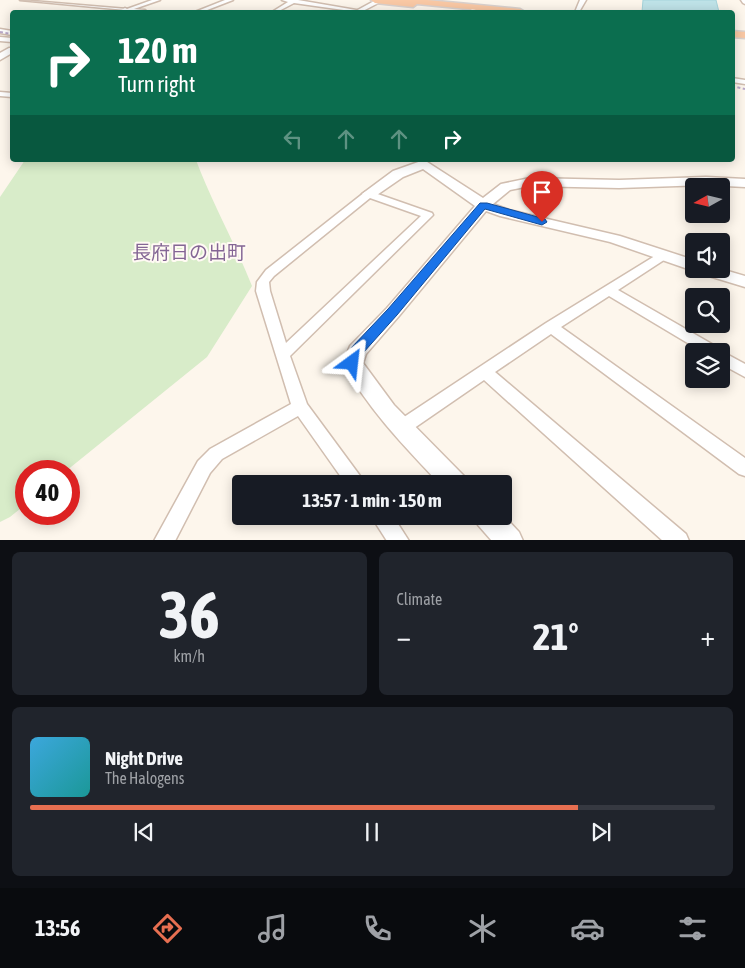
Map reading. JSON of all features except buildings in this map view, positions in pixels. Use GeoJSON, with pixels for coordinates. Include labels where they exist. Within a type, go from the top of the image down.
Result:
{"type":"FeatureCollection","features":[{"type":"Feature","properties":{"kind":"highway"},"geometry":{"type":"LineString","coordinates":[[375,0],[464,10]]}},
{"type":"Feature","properties":{"kind":"highway"},"geometry":{"type":"LineString","coordinates":[[401,0],[500,10]]}},
{"type":"Feature","properties":{"kind":"street"},"geometry":{"type":"LineString","coordinates":[[23,0],[115,10]]}},
{"type":"Feature","properties":{"kind":"street"},"geometry":{"type":"LineString","coordinates":[[84,10],[106,0]]}},
{"type":"Feature","properties":{"kind":"street"},"geometry":{"type":"LineString","coordinates":[[126,10],[157,0]]}},
{"type":"Feature","properties":{"kind":"street"},"geometry":{"type":"LineString","coordinates":[[203,10],[230,0]]}},
{"type":"Feature","properties":{"kind":"street"},"geometry":{"type":"LineString","coordinates":[[277,10],[290,0],[347,10]]}},
{"type":"Feature","properties":{"kind":"street"},"geometry":{"type":"LineString","coordinates":[[362,10],[381,0]]}},
{"type":"Feature","properties":{"kind":"street"},"geometry":{"type":"LineString","coordinates":[[350,475],[300,407],[282,355],[263,282],[270,273],[369,194],[398,174],[420,162],[483,206],[615,239],[685,262]]}},
{"type":"Feature","properties":{"kind":"street"},"geometry":{"type":"LineString","coordinates":[[447,475],[401,428],[358,374],[352,363],[357,351],[393,312],[483,206],[506,187],[530,182],[619,184],[706,181],[745,184]]}},
{"type":"Feature","properties":{"kind":"street"},"geometry":{"type":"LineString","coordinates":[[282,355],[428,215],[369,194]]}},
{"type":"Feature","properties":{"kind":"street"},"geometry":{"type":"LineString","coordinates":[[401,428],[551,327],[664,255]]}},
{"type":"Feature","properties":{"kind":"street"},"geometry":{"type":"LineString","coordinates":[[730,277],[745,282]]}},
{"type":"Feature","properties":{"kind":"street"},"geometry":{"type":"LineString","coordinates":[[609,290],[698,343]]}},
{"type":"Feature","properties":{"kind":"street"},"geometry":{"type":"LineString","coordinates":[[551,327],[745,468]]}},
{"type":"Feature","properties":{"kind":"street"},"geometry":{"type":"LineString","coordinates":[[730,362],[745,371]]}},
{"type":"Feature","properties":{"kind":"street"},"geometry":{"type":"LineString","coordinates":[[485,372],[679,540]]}},
{"type":"Feature","properties":{"kind":"street"},"geometry":{"type":"LineString","coordinates":[[164,540],[204,467],[216,454],[300,407]]}},
{"type":"Feature","properties":{"kind":"street"},"geometry":{"type":"LineString","coordinates":[[388,525],[399,540]]}},
{"type":"Feature","properties":{"kind":"street"},"geometry":{"type":"LineString","coordinates":[[496,525],[510,540]]}},
{"type":"Feature","properties":{"kind":"green space"},"geometry":{"type":"Polygon","coordinates":[[[24,162],[197,162],[252,286],[207,357],[80,460],[15,460],[15,513],[0,522],[0,197],[24,162]]]}},
{"type":"Feature","properties":{"kind":"water"},"geometry":{"type":"Polygon","coordinates":[[[643,0],[716,0],[718,10],[642,10],[643,0]]]}},
{"type":"Feature","properties":{"kind":"railway"},"geometry":{"type":"LineString","coordinates":[[0,32],[10,34]]}},
{"type":"Feature","properties":{"kind":"railway"},"geometry":{"type":"LineString","coordinates":[[735,87],[745,89]]}},
{"type":"Feature","properties":{"kind":"district","name":"長府日の出町"},"geometry":{"type":"Point","coordinates":[189,252]}},
{"type":"Feature","properties":{"kind":"route"},"geometry":{"type":"LineString","coordinates":[[352,363],[357,351],[393,312],[483,206],[542,222]]}}]}
